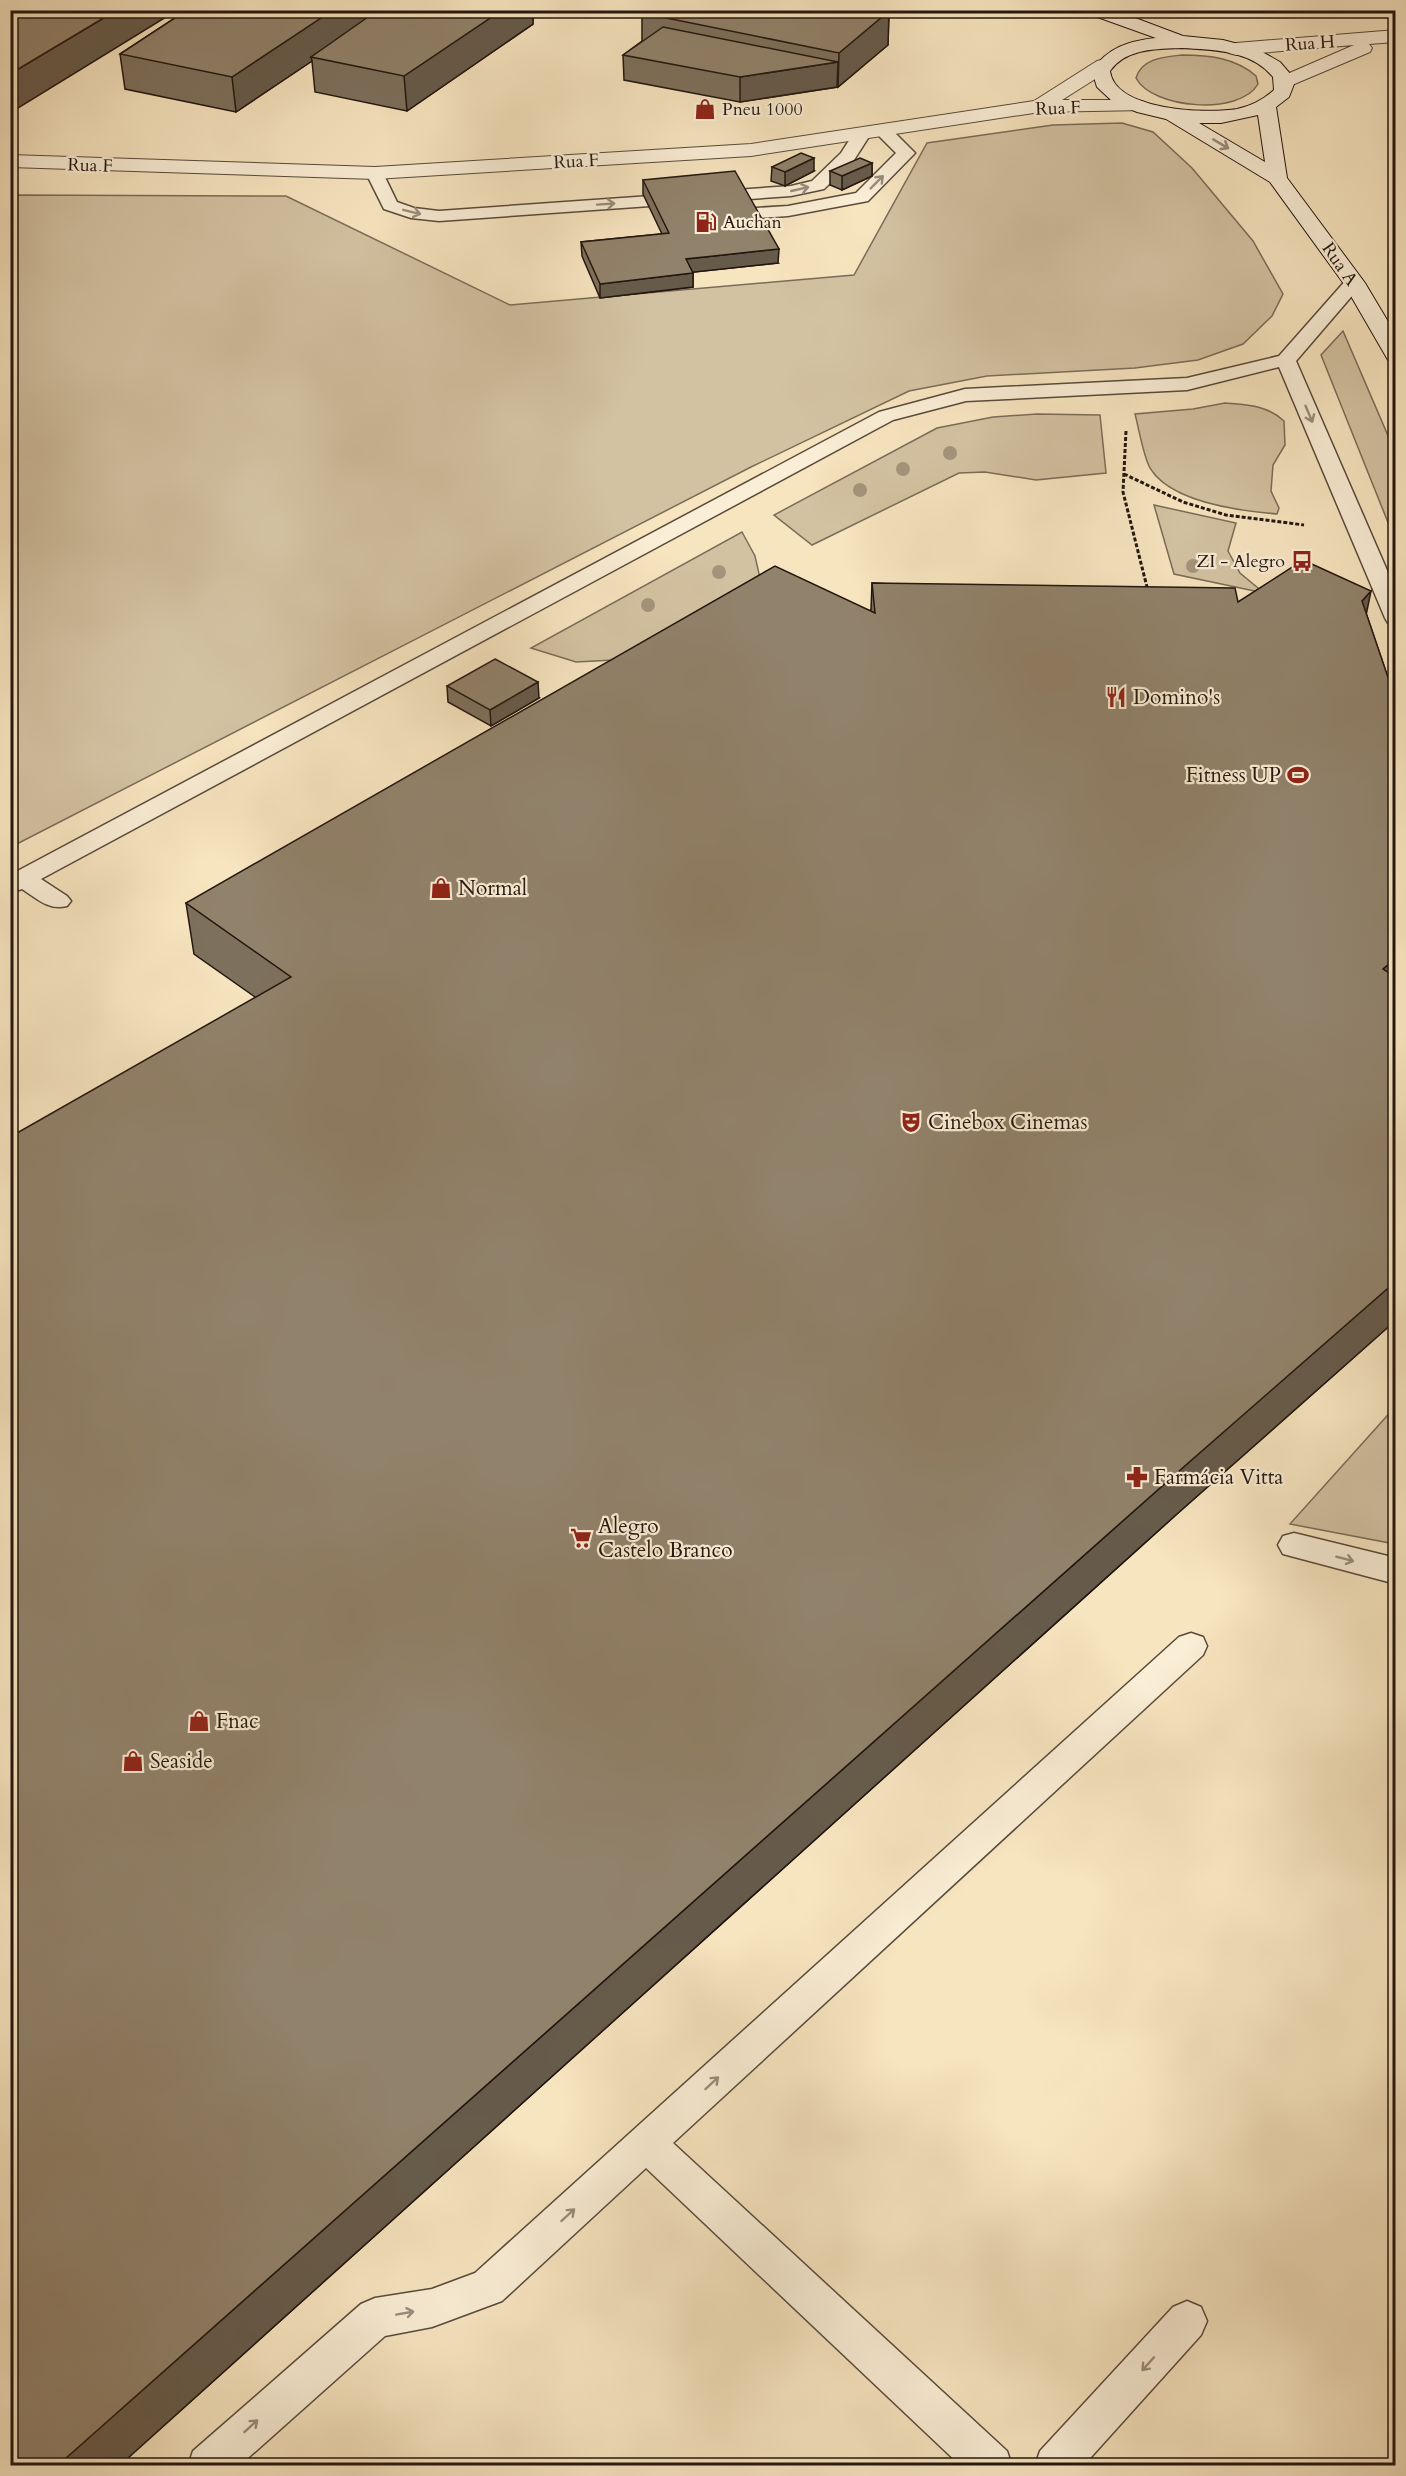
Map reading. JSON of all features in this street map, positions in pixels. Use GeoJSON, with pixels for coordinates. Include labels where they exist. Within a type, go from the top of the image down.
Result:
{"type":"FeatureCollection","features":[{"type":"Feature","properties":{"kind":"street"},"geometry":{"type":"LineString","coordinates":[[1096,11],[1182,42]]}},
{"type":"Feature","properties":{"kind":"street"},"geometry":{"type":"LineString","coordinates":[[1096,11],[1120,53]]}},
{"type":"Feature","properties":{"kind":"street","name":"Rua H"},"geometry":{"type":"LineString","coordinates":[[1236,49],[1390,37]]}},
{"type":"Feature","properties":{"kind":"street","name":"Rua H"},"geometry":{"type":"LineString","coordinates":[[1285,82],[1390,37]]}},
{"type":"Feature","properties":{"kind":"street"},"geometry":{"type":"LineString","coordinates":[[1040,106],[1120,53],[1152,44],[1207,43],[1236,49],[1269,62],[1278,69],[1285,82],[1281,95],[1266,106],[1233,115],[1201,117],[1170,114],[1120,99],[1105,86],[1101,77],[1104,65]]}},
{"type":"Feature","properties":{"kind":"street","name":"Rua F"},"geometry":{"type":"LineString","coordinates":[[10,162],[375,173],[751,150],[884,132],[1040,106],[1138,106]]}},
{"type":"Feature","properties":{"kind":"street","name":"Rua A"},"geometry":{"type":"LineString","coordinates":[[1266,106],[1277,178]]}},
{"type":"Feature","properties":{"kind":"street","name":"Rua A"},"geometry":{"type":"LineString","coordinates":[[1170,114],[1277,178],[1354,283],[1395,355]]}},
{"type":"Feature","properties":{"kind":"lane"},"geometry":{"type":"LineString","coordinates":[[708,216],[788,211],[862,197],[906,153],[884,132]]}},
{"type":"Feature","properties":{"kind":"lane"},"geometry":{"type":"LineString","coordinates":[[375,173],[390,205],[411,213],[439,216],[800,189],[818,184],[848,156],[861,135]]}},
{"type":"Feature","properties":{"kind":"lane"},"geometry":{"type":"LineString","coordinates":[[513,211],[605,222]]}},
{"type":"Feature","properties":{"kind":"lane"},"geometry":{"type":"LineString","coordinates":[[17,881],[886,416],[965,395],[1187,384],[1286,360],[1354,283]]}},
{"type":"Feature","properties":{"kind":"lane"},"geometry":{"type":"LineString","coordinates":[[1286,360],[1395,618]]}},
{"type":"Feature","properties":{"kind":"lane"},"geometry":{"type":"LineString","coordinates":[[17,881],[58,901]]}},
{"type":"Feature","properties":{"kind":"lane"},"geometry":{"type":"LineString","coordinates":[[1294,1545],[1395,1571]]}},
{"type":"Feature","properties":{"kind":"lane"},"geometry":{"type":"LineString","coordinates":[[208,2466],[375,2318],[432,2308],[488,2287],[1191,1646]]}},
{"type":"Feature","properties":{"kind":"lane"},"geometry":{"type":"LineString","coordinates":[[647,2144],[992,2466]]}},
{"type":"Feature","properties":{"kind":"lane"},"geometry":{"type":"LineString","coordinates":[[1055,2466],[1187,2321]]}},
{"type":"Feature","properties":{"kind":"path"},"geometry":{"type":"LineString","coordinates":[[1128,386],[1123,492],[1148,591]]}},
{"type":"Feature","properties":{"kind":"path"},"geometry":{"type":"LineString","coordinates":[[1124,474],[1183,501],[1226,515],[1358,531]]}},
{"type":"Feature","properties":{"kind":"shaded area"},"geometry":{"type":"Polygon","coordinates":[[[1182,55],[1231,61],[1256,76],[1258,84],[1248,94],[1234,101],[1196,105],[1159,97],[1145,88],[1136,78],[1148,62],[1182,55]]]}},
{"type":"Feature","properties":{"kind":"shaded area"},"geometry":{"type":"Polygon","coordinates":[[[1122,123],[1153,132],[1192,168],[1253,241],[1283,294],[1272,316],[1243,344],[1198,360],[1135,368],[987,376],[909,391],[751,467],[11,847],[11,195],[286,196],[510,305],[854,275],[927,143],[1053,125],[1122,123]]]}},
{"type":"Feature","properties":{"kind":"shaded area"},"geometry":{"type":"Polygon","coordinates":[[[1343,331],[1395,452],[1395,540],[1321,355],[1343,331]]]}},
{"type":"Feature","properties":{"kind":"shaded area"},"geometry":{"type":"Polygon","coordinates":[[[1225,403],[1264,409],[1284,421],[1285,445],[1273,465],[1271,491],[1279,508],[1277,514],[1227,507],[1190,497],[1160,480],[1150,468],[1135,414],[1193,409],[1225,403]]]}},
{"type":"Feature","properties":{"kind":"shaded area"},"geometry":{"type":"Polygon","coordinates":[[[1037,414],[1100,415],[1106,473],[1036,480],[985,472],[959,473],[812,545],[774,515],[937,428],[993,417],[1037,414]]]}},
{"type":"Feature","properties":{"kind":"shaded area"},"geometry":{"type":"Polygon","coordinates":[[[1154,505],[1236,523],[1228,551],[1240,573],[1264,593],[1174,574],[1154,505]]]}},
{"type":"Feature","properties":{"kind":"shaded area"},"geometry":{"type":"Polygon","coordinates":[[[742,532],[755,556],[760,578],[614,660],[576,662],[531,648],[742,532]]]}},
{"type":"Feature","properties":{"kind":"shaded area"},"geometry":{"type":"Polygon","coordinates":[[[1395,1407],[1395,1544],[1290,1524],[1395,1407]]]}},
{"type":"Feature","properties":{"kind":"building"},"geometry":{"type":"Polygon","coordinates":[[[10,10],[117,10],[10,74],[10,10]]]}},
{"type":"Feature","properties":{"kind":"building"},"geometry":{"type":"Polygon","coordinates":[[[187,10],[333,10],[232,77],[120,54],[187,10]]]}},
{"type":"Feature","properties":{"kind":"building"},"geometry":{"type":"Polygon","coordinates":[[[378,10],[502,10],[404,76],[311,57],[378,10]]]}},
{"type":"Feature","properties":{"kind":"building"},"geometry":{"type":"Polygon","coordinates":[[[646,10],[889,11],[839,53],[642,13],[646,10]]]}},
{"type":"Feature","properties":{"kind":"building"},"geometry":{"type":"Polygon","coordinates":[[[663,27],[838,62],[740,77],[623,55],[663,27]]]}},
{"type":"Feature","properties":{"kind":"building"},"geometry":{"type":"Polygon","coordinates":[[[801,153],[814,158],[785,172],[772,167],[801,153]]]}},
{"type":"Feature","properties":{"kind":"building"},"geometry":{"type":"Polygon","coordinates":[[[860,158],[872,163],[842,176],[830,171],[860,158]]]}},
{"type":"Feature","properties":{"kind":"building"},"geometry":{"type":"Polygon","coordinates":[[[735,171],[779,249],[686,259],[693,273],[600,284],[581,242],[669,233],[643,180],[735,171]]]}},
{"type":"Feature","properties":{"kind":"building","name":"Alegro Castelo Branco"},"geometry":{"type":"Polygon","coordinates":[[[1303,560],[1371,591],[1362,601],[1395,698],[1395,959],[1383,969],[1395,977],[1395,1282],[57,2466],[10,2466],[10,1137],[291,977],[186,903],[775,566],[875,613],[872,583],[1235,588],[1238,602],[1303,560]]]}},
{"type":"Feature","properties":{"kind":"building"},"geometry":{"type":"Polygon","coordinates":[[[495,659],[538,682],[490,710],[447,686],[495,659]]]}},
{"type":"Feature","properties":{"kind":"place","name":"Pneu 1000"},"geometry":{"type":"Point","coordinates":[705,109]}},
{"type":"Feature","properties":{"kind":"place","name":"Auchan"},"geometry":{"type":"Point","coordinates":[706,222]}},
{"type":"Feature","properties":{"kind":"place","name":"ZI - Alegro"},"geometry":{"type":"Point","coordinates":[1302,561]}},
{"type":"Feature","properties":{"kind":"place","name":"Domino's"},"geometry":{"type":"Point","coordinates":[1116,697]}},
{"type":"Feature","properties":{"kind":"place","name":"Fitness UP"},"geometry":{"type":"Point","coordinates":[1298,775]}},
{"type":"Feature","properties":{"kind":"place","name":"Normal"},"geometry":{"type":"Point","coordinates":[441,888]}},
{"type":"Feature","properties":{"kind":"place","name":"Cinebox Cinemas"},"geometry":{"type":"Point","coordinates":[911,1122]}},
{"type":"Feature","properties":{"kind":"place","name":"Farmácia Vitta"},"geometry":{"type":"Point","coordinates":[1137,1477]}},
{"type":"Feature","properties":{"kind":"place","name":"Alegro Castelo Branco"},"geometry":{"type":"Point","coordinates":[581,1538]}},
{"type":"Feature","properties":{"kind":"place","name":"Fnac"},"geometry":{"type":"Point","coordinates":[199,1721]}},
{"type":"Feature","properties":{"kind":"place","name":"Seaside"},"geometry":{"type":"Point","coordinates":[133,1761]}}]}
